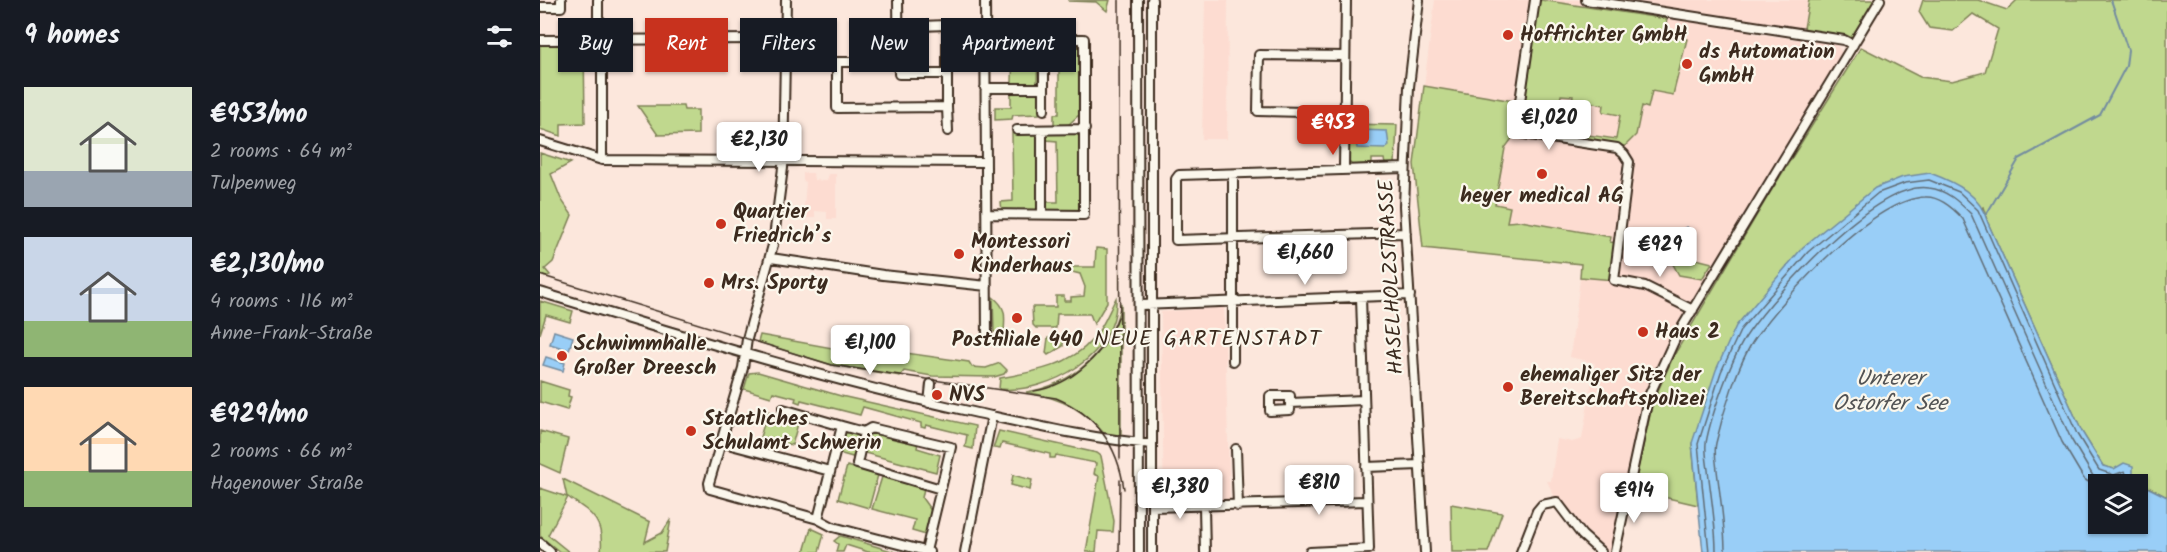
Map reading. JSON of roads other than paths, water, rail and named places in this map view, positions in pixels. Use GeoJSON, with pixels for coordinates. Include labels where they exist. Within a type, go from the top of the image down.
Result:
{"type":"FeatureCollection","features":[{"type":"Feature","properties":{"kind":"street"},"geometry":{"type":"LineString","coordinates":[[540,7],[561,7],[561,0]]}},
{"type":"Feature","properties":{"kind":"street"},"geometry":{"type":"LineString","coordinates":[[598,0],[600,18]]}},
{"type":"Feature","properties":{"kind":"street"},"geometry":{"type":"LineString","coordinates":[[786,0],[786,18]]}},
{"type":"Feature","properties":{"kind":"street"},"geometry":{"type":"LineString","coordinates":[[898,0],[898,18]]}},
{"type":"Feature","properties":{"kind":"street"},"geometry":{"type":"LineString","coordinates":[[985,0],[987,339]]}},
{"type":"Feature","properties":{"kind":"street"},"geometry":{"type":"LineString","coordinates":[[1138,0],[1141,305],[1139,552]]}},
{"type":"Feature","properties":{"kind":"street"},"geometry":{"type":"LineString","coordinates":[[1152,0],[1154,304],[1152,552]]}},
{"type":"Feature","properties":{"kind":"street"},"geometry":{"type":"LineString","coordinates":[[1344,169],[1346,0]]}},
{"type":"Feature","properties":{"kind":"street","name":"HASELHOLZSTRASSE"},"geometry":{"type":"LineString","coordinates":[[1419,0],[1404,168],[1425,552]]}},
{"type":"Feature","properties":{"kind":"street"},"geometry":{"type":"LineString","coordinates":[[1535,0],[1518,122],[1524,134],[1617,148],[1624,154],[1629,162],[1614,280],[1646,286],[1693,310]]}},
{"type":"Feature","properties":{"kind":"street"},"geometry":{"type":"LineString","coordinates":[[1586,0],[1844,40],[1853,45]]}},
{"type":"Feature","properties":{"kind":"street"},"geometry":{"type":"LineString","coordinates":[[1615,552],[1648,398],[1675,339],[1880,0]]}},
{"type":"Feature","properties":{"kind":"street"},"geometry":{"type":"LineString","coordinates":[[929,26],[947,25],[948,132]]}},
{"type":"Feature","properties":{"kind":"street"},"geometry":{"type":"LineString","coordinates":[[633,39],[740,39]]}},
{"type":"Feature","properties":{"kind":"street"},"geometry":{"type":"LineString","coordinates":[[987,214],[1084,215],[1084,39],[1076,39]]}},
{"type":"Feature","properties":{"kind":"street"},"geometry":{"type":"LineString","coordinates":[[540,40],[558,40]]}},
{"type":"Feature","properties":{"kind":"street"},"geometry":{"type":"LineString","coordinates":[[1344,113],[1258,111],[1259,55],[1345,56]]}},
{"type":"Feature","properties":{"kind":"street"},"geometry":{"type":"LineString","coordinates":[[849,62],[837,62],[837,108],[947,107]]}},
{"type":"Feature","properties":{"kind":"street"},"geometry":{"type":"LineString","coordinates":[[602,72],[602,160]]}},
{"type":"Feature","properties":{"kind":"street"},"geometry":{"type":"LineString","coordinates":[[783,409],[864,432],[871,428],[951,447],[927,552],[834,527],[818,519],[710,489],[709,483],[771,258],[783,160],[785,72]]}},
{"type":"Feature","properties":{"kind":"street"},"geometry":{"type":"LineString","coordinates":[[899,72],[899,74],[947,74]]}},
{"type":"Feature","properties":{"kind":"street"},"geometry":{"type":"LineString","coordinates":[[1044,72],[1044,110]]}},
{"type":"Feature","properties":{"kind":"street"},"geometry":{"type":"LineString","coordinates":[[985,88],[1044,88]]}},
{"type":"Feature","properties":{"kind":"street"},"geometry":{"type":"LineString","coordinates":[[1017,130],[1085,129]]}},
{"type":"Feature","properties":{"kind":"street"},"geometry":{"type":"LineString","coordinates":[[1042,130],[1042,214]]}},
{"type":"Feature","properties":{"kind":"street"},"geometry":{"type":"LineString","coordinates":[[540,141],[602,160],[985,162]]}},
{"type":"Feature","properties":{"kind":"street"},"geometry":{"type":"LineString","coordinates":[[1404,168],[1179,175],[1176,178],[1176,240],[1406,233]]}},
{"type":"Feature","properties":{"kind":"street"},"geometry":{"type":"LineString","coordinates":[[1233,174],[1233,294],[1231,301],[1233,361]]}},
{"type":"Feature","properties":{"kind":"street"},"geometry":{"type":"LineString","coordinates":[[771,258],[883,275],[987,286]]}},
{"type":"Feature","properties":{"kind":"street"},"geometry":{"type":"LineString","coordinates":[[540,292],[745,354],[929,403],[1090,438],[1152,444]]}},
{"type":"Feature","properties":{"kind":"street"},"geometry":{"type":"LineString","coordinates":[[1141,305],[1410,295]]}},
{"type":"Feature","properties":{"kind":"street"},"geometry":{"type":"LineString","coordinates":[[1310,552],[1369,549],[1360,297]]}},
{"type":"Feature","properties":{"kind":"street"},"geometry":{"type":"LineString","coordinates":[[929,403],[931,384]]}},
{"type":"Feature","properties":{"kind":"street"},"geometry":{"type":"LineString","coordinates":[[1290,403],[1364,400]]}},
{"type":"Feature","properties":{"kind":"street"},"geometry":{"type":"LineString","coordinates":[[965,552],[992,416]]}},
{"type":"Feature","properties":{"kind":"street"},"geometry":{"type":"LineString","coordinates":[[818,519],[842,426]]}},
{"type":"Feature","properties":{"kind":"street"},"geometry":{"type":"LineString","coordinates":[[864,432],[857,464],[941,489]]}},
{"type":"Feature","properties":{"kind":"street"},"geometry":{"type":"LineString","coordinates":[[720,442],[830,471]]}},
{"type":"Feature","properties":{"kind":"street"},"geometry":{"type":"LineString","coordinates":[[1236,449],[1238,506]]}},
{"type":"Feature","properties":{"kind":"street"},"geometry":{"type":"LineString","coordinates":[[1366,467],[1420,465]]}},
{"type":"Feature","properties":{"kind":"street"},"geometry":{"type":"LineString","coordinates":[[1152,507],[1367,501]]}},
{"type":"Feature","properties":{"kind":"street"},"geometry":{"type":"LineString","coordinates":[[1521,552],[1537,511],[1542,505],[1557,502],[1582,535],[1601,552]]}},
{"type":"Feature","properties":{"kind":"street"},"geometry":{"type":"LineString","coordinates":[[1204,507],[1205,552]]}},
{"type":"Feature","properties":{"kind":"street"},"geometry":{"type":"LineString","coordinates":[[540,543],[550,552]]}},
{"type":"Feature","properties":{"kind":"water"},"geometry":{"type":"Polygon","coordinates":[[[1359,130],[1387,131],[1389,146],[1385,149],[1357,148],[1355,132],[1359,130]]]}},
{"type":"Feature","properties":{"kind":"water","name":"Unterer Ostorfer See"},"geometry":{"type":"Polygon","coordinates":[[[1930,173],[1966,191],[1979,204],[2082,432],[2103,466],[2114,469],[2124,463],[2133,466],[2133,474],[2088,474],[2088,534],[2148,534],[2148,488],[2167,497],[2167,552],[1703,552],[1692,443],[1716,370],[1736,326],[1803,247],[1875,188],[1903,177],[1930,173]]]}},
{"type":"Feature","properties":{"kind":"water"},"geometry":{"type":"Polygon","coordinates":[[[1686,227],[1691,230],[1687,243],[1682,244],[1669,238],[1670,236],[1686,227]]]}},
{"type":"Feature","properties":{"kind":"water"},"geometry":{"type":"Polygon","coordinates":[[[554,331],[573,337],[569,350],[550,344],[554,331]]]}},
{"type":"Feature","properties":{"kind":"water"},"geometry":{"type":"Polygon","coordinates":[[[546,357],[565,363],[563,371],[543,365],[546,357]]]}},
{"type":"Feature","properties":{"kind":"waterway"},"geometry":{"type":"LineString","coordinates":[[1986,215],[2019,159],[2100,115],[2126,66],[2128,50],[2111,0]]}},
{"type":"Feature","properties":{"kind":"tram line"},"geometry":{"type":"LineString","coordinates":[[1119,0],[1120,459]]}},
{"type":"Feature","properties":{"kind":"tram line"},"geometry":{"type":"LineString","coordinates":[[540,275],[832,365],[1056,398],[1083,413],[1103,434],[1117,459],[1124,489]]}},
{"type":"Feature","properties":{"kind":"tram line"},"geometry":{"type":"LineString","coordinates":[[1034,391],[1061,382],[1086,365],[1105,343],[1118,317]]}},
{"type":"Feature","properties":{"kind":"tram line"},"geometry":{"type":"LineString","coordinates":[[1119,552],[1120,480]]}},
{"type":"Feature","properties":{"kind":"place","name":"Hoffrichter GmbH"},"geometry":{"type":"Point","coordinates":[1508,35]}},
{"type":"Feature","properties":{"kind":"place","name":"ds Automation GmbH"},"geometry":{"type":"Point","coordinates":[1687,64]}},
{"type":"Feature","properties":{"kind":"place","name":"heyer medical AG"},"geometry":{"type":"Point","coordinates":[1542,174]}},
{"type":"Feature","properties":{"kind":"place","name":"Quartier Friedrich’s"},"geometry":{"type":"Point","coordinates":[721,224]}},
{"type":"Feature","properties":{"kind":"place","name":"Montessori Kinderhaus"},"geometry":{"type":"Point","coordinates":[959,254]}},
{"type":"Feature","properties":{"kind":"place","name":"Mrs. Sporty"},"geometry":{"type":"Point","coordinates":[709,283]}},
{"type":"Feature","properties":{"kind":"place","name":"Postfiliale 440"},"geometry":{"type":"Point","coordinates":[1017,318]}},
{"type":"Feature","properties":{"kind":"place","name":"Haus 2"},"geometry":{"type":"Point","coordinates":[1643,332]}},
{"type":"Feature","properties":{"kind":"place","name":"Schwimmhalle Großer Dreesch"},"geometry":{"type":"Point","coordinates":[562,356]}},
{"type":"Feature","properties":{"kind":"place","name":"ehemaliger Sitz der Bereitschaftspolizei"},"geometry":{"type":"Point","coordinates":[1508,387]}},
{"type":"Feature","properties":{"kind":"place","name":"NVS"},"geometry":{"type":"Point","coordinates":[937,395]}},
{"type":"Feature","properties":{"kind":"place","name":"Staatliches Schulamt Schwerin"},"geometry":{"type":"Point","coordinates":[691,431]}},
{"type":"Feature","properties":{"kind":"district","name":"NEUE GARTENSTADT"},"geometry":{"type":"Point","coordinates":[1208,339]}}]}
